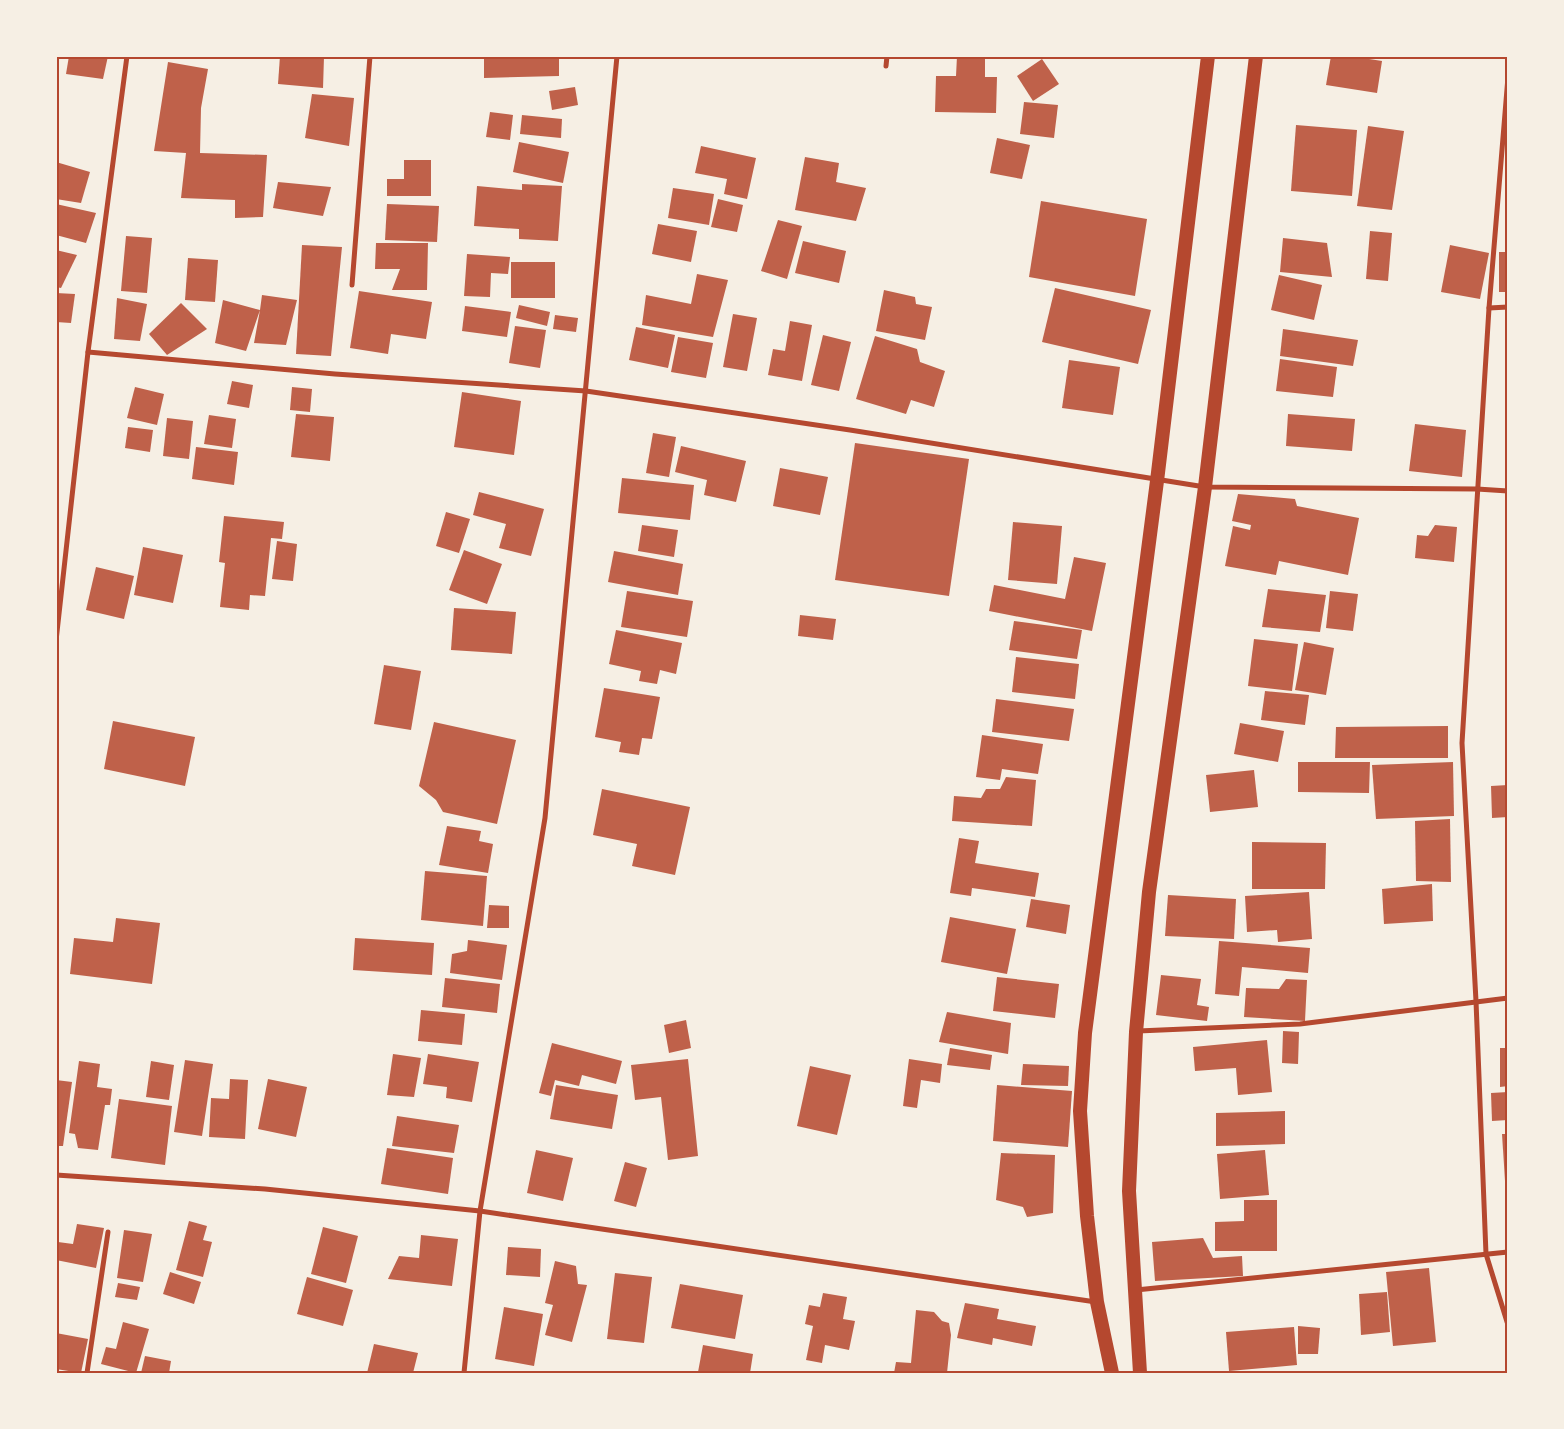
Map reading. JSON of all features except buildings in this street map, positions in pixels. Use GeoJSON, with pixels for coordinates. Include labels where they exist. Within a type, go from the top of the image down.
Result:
{"type":"FeatureCollection","features":[{"type":"Feature","properties":{"kind":"highway"},"geometry":{"type":"LineString","coordinates":[[1112,1373],[1097,1302],[1087,1216],[1080,1111],[1085,1033],[1157,481],[1208,56]]}},
{"type":"Feature","properties":{"kind":"highway"},"geometry":{"type":"LineString","coordinates":[[1140,1373],[1128,1191],[1136,1032],[1149,892],[1205,487],[1256,56]]}},
{"type":"Feature","properties":{"kind":"street"},"geometry":{"type":"LineString","coordinates":[[56,641],[88,352],[127,56]]}},
{"type":"Feature","properties":{"kind":"street"},"geometry":{"type":"LineString","coordinates":[[352,285],[370,56]]}},
{"type":"Feature","properties":{"kind":"street"},"geometry":{"type":"LineString","coordinates":[[464,1373],[480,1211],[545,818],[617,56]]}},
{"type":"Feature","properties":{"kind":"street"},"geometry":{"type":"LineString","coordinates":[[886,66],[887,56]]}},
{"type":"Feature","properties":{"kind":"street"},"geometry":{"type":"LineString","coordinates":[[1508,77],[1489,308],[1462,743],[1476,1001],[1486,1254],[1508,1325]]}},
{"type":"Feature","properties":{"kind":"street"},"geometry":{"type":"LineString","coordinates":[[1489,308],[1508,307]]}},
{"type":"Feature","properties":{"kind":"street"},"geometry":{"type":"LineString","coordinates":[[88,352],[336,374],[586,391],[850,430],[1157,481],[1205,487],[1477,488],[1508,491]]}},
{"type":"Feature","properties":{"kind":"street"},"geometry":{"type":"LineString","coordinates":[[1136,1032],[1300,1024],[1508,998]]}},
{"type":"Feature","properties":{"kind":"street"},"geometry":{"type":"LineString","coordinates":[[56,1175],[265,1189],[480,1211],[1097,1302]]}},
{"type":"Feature","properties":{"kind":"street"},"geometry":{"type":"LineString","coordinates":[[88,1373],[108,1232]]}},
{"type":"Feature","properties":{"kind":"street"},"geometry":{"type":"LineString","coordinates":[[1135,1290],[1508,1252]]}}]}
